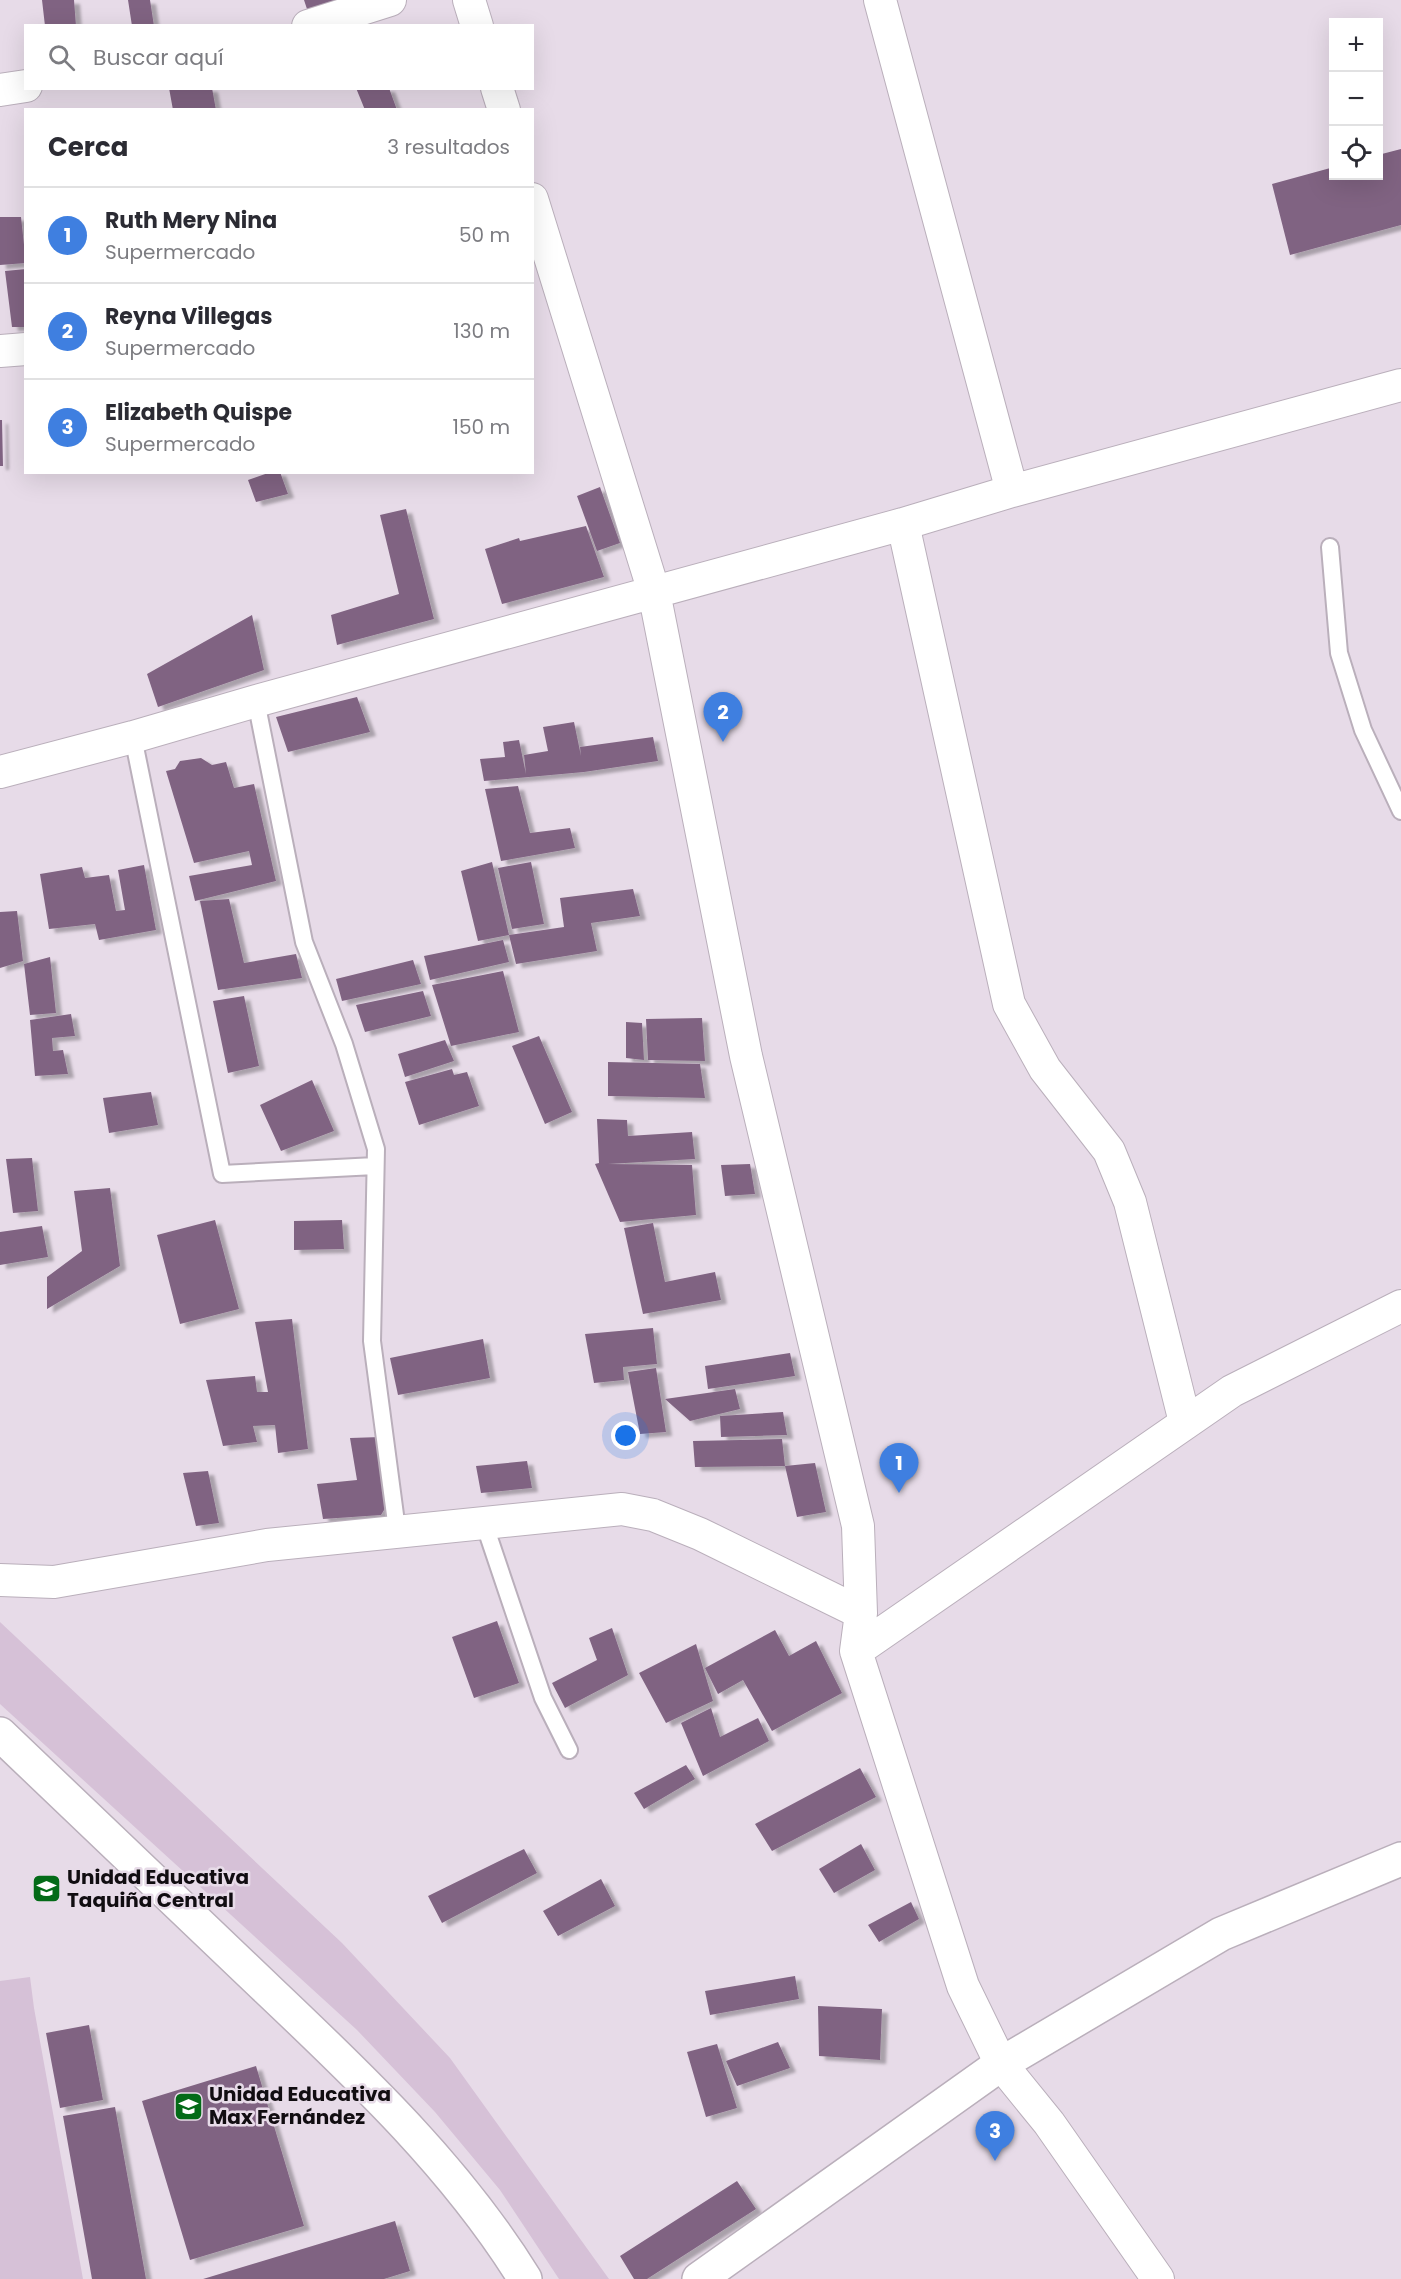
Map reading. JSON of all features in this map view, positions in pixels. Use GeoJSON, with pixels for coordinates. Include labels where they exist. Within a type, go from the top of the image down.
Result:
{"type":"FeatureCollection","features":[{"type":"Feature","properties":{"kind":"main road"},"geometry":{"type":"LineString","coordinates":[[0,1734],[334,2052],[424,2145],[502,2241],[525,2279]]}},
{"type":"Feature","properties":{"kind":"main road"},"geometry":{"type":"LineString","coordinates":[[699,2279],[1001,2064],[1221,1934],[1401,1859]]}},
{"type":"Feature","properties":{"kind":"street"},"geometry":{"type":"LineString","coordinates":[[314,24],[390,0]]}},
{"type":"Feature","properties":{"kind":"street"},"geometry":{"type":"LineString","coordinates":[[469,0],[476,24]]}},
{"type":"Feature","properties":{"kind":"street"},"geometry":{"type":"LineString","coordinates":[[885,1],[1012,491]]}},
{"type":"Feature","properties":{"kind":"street"},"geometry":{"type":"LineString","coordinates":[[0,90],[24,86]]}},
{"type":"Feature","properties":{"kind":"street"},"geometry":{"type":"LineString","coordinates":[[498,90],[503,108]]}},
{"type":"Feature","properties":{"kind":"street"},"geometry":{"type":"LineString","coordinates":[[534,212],[541,257],[654,592],[746,1056],[858,1526],[861,1613],[856,1651],[963,1986],[1001,2064],[1049,2122],[1158,2279]]}},
{"type":"Feature","properties":{"kind":"street"},"geometry":{"type":"LineString","coordinates":[[0,351],[24,349]]}},
{"type":"Feature","properties":{"kind":"street"},"geometry":{"type":"LineString","coordinates":[[0,772],[1401,385]]}},
{"type":"Feature","properties":{"kind":"street"},"geometry":{"type":"LineString","coordinates":[[903,524],[1009,1004],[1045,1069],[1109,1151],[1130,1202],[1185,1422]]}},
{"type":"Feature","properties":{"kind":"street"},"geometry":{"type":"LineString","coordinates":[[856,1651],[1232,1391],[1401,1306]]}},
{"type":"Feature","properties":{"kind":"street"},"geometry":{"type":"LineString","coordinates":[[0,1580],[54,1582],[267,1545],[397,1530],[622,1509],[653,1515],[700,1534],[861,1613]]}},
{"type":"Feature","properties":{"kind":"lane"},"geometry":{"type":"LineString","coordinates":[[1330,547],[1339,653],[1363,730],[1401,811]]}},
{"type":"Feature","properties":{"kind":"lane"},"geometry":{"type":"LineString","coordinates":[[255,701],[304,942],[344,1044],[376,1149],[372,1341],[397,1530]]}},
{"type":"Feature","properties":{"kind":"lane"},"geometry":{"type":"LineString","coordinates":[[133,737],[222,1174],[375,1166]]}},
{"type":"Feature","properties":{"kind":"lane"},"geometry":{"type":"LineString","coordinates":[[484,1523],[543,1698],[569,1750]]}},
{"type":"Feature","properties":{"kind":"shaded area"},"geometry":{"type":"Polygon","coordinates":[[[0,1622],[342,1943],[450,2058],[609,2279],[559,2279],[500,2190],[435,2112],[357,2030],[0,1704],[0,1622]]]}},
{"type":"Feature","properties":{"kind":"shaded area"},"geometry":{"type":"Polygon","coordinates":[[[30,1977],[83,2279],[0,2279],[0,1981],[30,1977]]]}},
{"type":"Feature","properties":{"kind":"building"},"geometry":{"type":"Polygon","coordinates":[[[42,0],[74,0],[76,24],[45,24],[42,0]]]}},
{"type":"Feature","properties":{"kind":"building"},"geometry":{"type":"Polygon","coordinates":[[[128,0],[150,0],[154,24],[132,24],[128,0]]]}},
{"type":"Feature","properties":{"kind":"building"},"geometry":{"type":"Polygon","coordinates":[[[304,0],[334,0],[334,1],[307,9],[304,0]]]}},
{"type":"Feature","properties":{"kind":"building"},"geometry":{"type":"Polygon","coordinates":[[[169,90],[212,90],[216,108],[173,108],[169,90]]]}},
{"type":"Feature","properties":{"kind":"building"},"geometry":{"type":"Polygon","coordinates":[[[357,90],[390,90],[396,108],[364,108],[357,90]]]}},
{"type":"Feature","properties":{"kind":"building"},"geometry":{"type":"Polygon","coordinates":[[[1401,149],[1401,225],[1290,255],[1272,184],[1329,168],[1329,180],[1383,180],[1383,154],[1401,149]]]}},
{"type":"Feature","properties":{"kind":"building"},"geometry":{"type":"Polygon","coordinates":[[[0,217],[21,217],[24,263],[0,265],[0,217]]]}},
{"type":"Feature","properties":{"kind":"building"},"geometry":{"type":"Polygon","coordinates":[[[24,269],[24,327],[12,327],[5,271],[24,269]]]}},
{"type":"Feature","properties":{"kind":"building"},"geometry":{"type":"Polygon","coordinates":[[[0,420],[2,420],[3,466],[0,466],[0,420]]]}},
{"type":"Feature","properties":{"kind":"building"},"geometry":{"type":"Polygon","coordinates":[[[265,474],[281,474],[288,494],[256,502],[248,480],[265,474]]]}},
{"type":"Feature","properties":{"kind":"building"},"geometry":{"type":"Polygon","coordinates":[[[600,487],[620,543],[597,551],[577,496],[600,487]]]}},
{"type":"Feature","properties":{"kind":"building"},"geometry":{"type":"Polygon","coordinates":[[[406,509],[434,619],[337,645],[331,615],[399,594],[380,515],[406,509]]]}},
{"type":"Feature","properties":{"kind":"building"},"geometry":{"type":"Polygon","coordinates":[[[586,526],[604,577],[502,604],[485,549],[519,538],[520,541],[586,526]]]}},
{"type":"Feature","properties":{"kind":"building"},"geometry":{"type":"Polygon","coordinates":[[[252,615],[264,670],[158,707],[147,674],[252,615]]]}},
{"type":"Feature","properties":{"kind":"building"},"geometry":{"type":"Polygon","coordinates":[[[357,697],[370,732],[288,752],[276,717],[357,697]]]}},
{"type":"Feature","properties":{"kind":"building"},"geometry":{"type":"Polygon","coordinates":[[[574,722],[581,756],[580,747],[653,737],[658,761],[584,772],[484,781],[480,759],[505,757],[503,742],[519,740],[526,774],[524,755],[548,751],[543,727],[574,722]]]}},
{"type":"Feature","properties":{"kind":"building"},"geometry":{"type":"Polygon","coordinates":[[[201,758],[212,765],[226,762],[234,788],[254,784],[276,881],[195,901],[189,876],[252,865],[249,851],[194,863],[166,771],[175,769],[180,761],[201,758]]]}},
{"type":"Feature","properties":{"kind":"building"},"geometry":{"type":"Polygon","coordinates":[[[518,786],[530,833],[570,828],[575,848],[501,861],[485,789],[518,786]]]}},
{"type":"Feature","properties":{"kind":"building"},"geometry":{"type":"Polygon","coordinates":[[[492,862],[509,935],[478,941],[461,871],[492,862]]]}},
{"type":"Feature","properties":{"kind":"building"},"geometry":{"type":"Polygon","coordinates":[[[531,862],[544,924],[512,929],[498,868],[531,862]]]}},
{"type":"Feature","properties":{"kind":"building"},"geometry":{"type":"Polygon","coordinates":[[[144,865],[156,930],[99,940],[95,924],[49,929],[40,874],[82,867],[85,878],[109,875],[116,911],[125,910],[118,870],[144,865]]]}},
{"type":"Feature","properties":{"kind":"building"},"geometry":{"type":"Polygon","coordinates":[[[633,889],[640,916],[591,923],[597,951],[516,964],[509,935],[564,927],[560,898],[633,889]]]}},
{"type":"Feature","properties":{"kind":"building"},"geometry":{"type":"Polygon","coordinates":[[[229,899],[244,963],[296,954],[302,978],[218,990],[200,901],[229,899]]]}},
{"type":"Feature","properties":{"kind":"building"},"geometry":{"type":"Polygon","coordinates":[[[17,911],[23,961],[0,968],[0,912],[17,911]]]}},
{"type":"Feature","properties":{"kind":"building"},"geometry":{"type":"Polygon","coordinates":[[[503,940],[509,962],[430,980],[424,956],[503,940]]]}},
{"type":"Feature","properties":{"kind":"building"},"geometry":{"type":"Polygon","coordinates":[[[50,957],[56,1013],[30,1015],[24,964],[50,957]]]}},
{"type":"Feature","properties":{"kind":"building"},"geometry":{"type":"Polygon","coordinates":[[[413,960],[421,984],[342,1001],[336,979],[413,960]]]}},
{"type":"Feature","properties":{"kind":"building"},"geometry":{"type":"Polygon","coordinates":[[[503,971],[519,1032],[451,1046],[432,985],[503,971]]]}},
{"type":"Feature","properties":{"kind":"building"},"geometry":{"type":"Polygon","coordinates":[[[423,991],[431,1016],[365,1032],[356,1005],[423,991]]]}},
{"type":"Feature","properties":{"kind":"building"},"geometry":{"type":"Polygon","coordinates":[[[244,996],[259,1066],[228,1073],[213,1001],[244,996]]]}},
{"type":"Feature","properties":{"kind":"building"},"geometry":{"type":"Polygon","coordinates":[[[71,1014],[75,1036],[52,1038],[53,1051],[63,1050],[68,1074],[35,1076],[30,1020],[71,1014]]]}},
{"type":"Feature","properties":{"kind":"building"},"geometry":{"type":"Polygon","coordinates":[[[702,1018],[705,1061],[648,1060],[646,1019],[702,1018]]]}},
{"type":"Feature","properties":{"kind":"building"},"geometry":{"type":"Polygon","coordinates":[[[626,1022],[642,1023],[644,1060],[626,1058],[626,1022]]]}},
{"type":"Feature","properties":{"kind":"building"},"geometry":{"type":"Polygon","coordinates":[[[539,1036],[572,1112],[545,1124],[512,1046],[539,1036]]]}},
{"type":"Feature","properties":{"kind":"building"},"geometry":{"type":"Polygon","coordinates":[[[445,1040],[454,1061],[405,1077],[398,1054],[445,1040]]]}},
{"type":"Feature","properties":{"kind":"building"},"geometry":{"type":"Polygon","coordinates":[[[608,1062],[700,1064],[705,1098],[608,1096],[608,1062]]]}},
{"type":"Feature","properties":{"kind":"building"},"geometry":{"type":"Polygon","coordinates":[[[452,1069],[454,1075],[467,1072],[479,1106],[419,1125],[405,1082],[452,1069]]]}},
{"type":"Feature","properties":{"kind":"building"},"geometry":{"type":"Polygon","coordinates":[[[312,1080],[334,1131],[281,1151],[260,1105],[312,1080]]]}},
{"type":"Feature","properties":{"kind":"building"},"geometry":{"type":"Polygon","coordinates":[[[151,1092],[158,1125],[109,1133],[103,1098],[151,1092]]]}},
{"type":"Feature","properties":{"kind":"building"},"geometry":{"type":"Polygon","coordinates":[[[597,1119],[627,1120],[628,1136],[692,1132],[695,1159],[608,1164],[692,1165],[696,1215],[620,1222],[595,1164],[599,1163],[597,1119]]]}},
{"type":"Feature","properties":{"kind":"building"},"geometry":{"type":"Polygon","coordinates":[[[32,1158],[38,1211],[13,1213],[6,1159],[32,1158]]]}},
{"type":"Feature","properties":{"kind":"building"},"geometry":{"type":"Polygon","coordinates":[[[750,1164],[755,1194],[725,1196],[721,1165],[750,1164]]]}},
{"type":"Feature","properties":{"kind":"building"},"geometry":{"type":"Polygon","coordinates":[[[110,1188],[120,1266],[47,1309],[47,1277],[82,1251],[74,1191],[110,1188]]]}},
{"type":"Feature","properties":{"kind":"building"},"geometry":{"type":"Polygon","coordinates":[[[215,1220],[239,1309],[180,1324],[157,1235],[215,1220]]]}},
{"type":"Feature","properties":{"kind":"building"},"geometry":{"type":"Polygon","coordinates":[[[342,1220],[344,1249],[294,1250],[294,1221],[342,1220]]]}},
{"type":"Feature","properties":{"kind":"building"},"geometry":{"type":"Polygon","coordinates":[[[653,1223],[665,1282],[715,1272],[721,1300],[643,1314],[624,1228],[653,1223]]]}},
{"type":"Feature","properties":{"kind":"building"},"geometry":{"type":"Polygon","coordinates":[[[42,1226],[48,1257],[0,1265],[0,1232],[42,1226]]]}},
{"type":"Feature","properties":{"kind":"building"},"geometry":{"type":"Polygon","coordinates":[[[292,1319],[308,1449],[278,1453],[275,1425],[253,1426],[257,1442],[223,1446],[206,1380],[255,1376],[257,1392],[268,1392],[255,1322],[292,1319]]]}},
{"type":"Feature","properties":{"kind":"building"},"geometry":{"type":"Polygon","coordinates":[[[653,1328],[657,1364],[623,1367],[624,1380],[594,1383],[585,1334],[653,1328]]]}},
{"type":"Feature","properties":{"kind":"building"},"geometry":{"type":"Polygon","coordinates":[[[483,1339],[490,1378],[398,1395],[390,1358],[483,1339]]]}},
{"type":"Feature","properties":{"kind":"building"},"geometry":{"type":"Polygon","coordinates":[[[790,1353],[795,1376],[708,1389],[705,1366],[790,1353]]]}},
{"type":"Feature","properties":{"kind":"building"},"geometry":{"type":"Polygon","coordinates":[[[656,1368],[666,1432],[640,1434],[628,1372],[656,1368]]]}},
{"type":"Feature","properties":{"kind":"building"},"geometry":{"type":"Polygon","coordinates":[[[735,1389],[740,1409],[690,1421],[665,1399],[735,1389]]]}},
{"type":"Feature","properties":{"kind":"building"},"geometry":{"type":"Polygon","coordinates":[[[783,1412],[787,1435],[721,1437],[720,1416],[783,1412]]]}},
{"type":"Feature","properties":{"kind":"building"},"geometry":{"type":"Polygon","coordinates":[[[381,1437],[390,1500],[381,1515],[323,1519],[317,1484],[357,1480],[350,1438],[381,1437]]]}},
{"type":"Feature","properties":{"kind":"building"},"geometry":{"type":"Polygon","coordinates":[[[782,1439],[785,1466],[695,1467],[693,1441],[782,1439]]]}},
{"type":"Feature","properties":{"kind":"building"},"geometry":{"type":"Polygon","coordinates":[[[527,1461],[532,1488],[481,1493],[476,1466],[527,1461]]]}},
{"type":"Feature","properties":{"kind":"building"},"geometry":{"type":"Polygon","coordinates":[[[815,1463],[826,1512],[797,1517],[785,1466],[815,1463]]]}},
{"type":"Feature","properties":{"kind":"building"},"geometry":{"type":"Polygon","coordinates":[[[208,1471],[219,1523],[196,1526],[183,1473],[208,1471]]]}},
{"type":"Feature","properties":{"kind":"building"},"geometry":{"type":"Polygon","coordinates":[[[497,1621],[519,1683],[474,1698],[452,1637],[497,1621]]]}},
{"type":"Feature","properties":{"kind":"building"},"geometry":{"type":"Polygon","coordinates":[[[612,1628],[628,1675],[565,1708],[552,1683],[597,1660],[589,1638],[612,1628]]]}},
{"type":"Feature","properties":{"kind":"building"},"geometry":{"type":"Polygon","coordinates":[[[775,1630],[789,1656],[816,1641],[842,1693],[772,1731],[743,1680],[718,1694],[705,1668],[775,1630]]]}},
{"type":"Feature","properties":{"kind":"building"},"geometry":{"type":"Polygon","coordinates":[[[696,1644],[713,1701],[666,1723],[639,1673],[696,1644]]]}},
{"type":"Feature","properties":{"kind":"building"},"geometry":{"type":"Polygon","coordinates":[[[711,1708],[720,1737],[758,1718],[769,1741],[703,1776],[681,1723],[711,1708]]]}},
{"type":"Feature","properties":{"kind":"building"},"geometry":{"type":"Polygon","coordinates":[[[686,1765],[695,1779],[644,1809],[634,1793],[686,1765]]]}},
{"type":"Feature","properties":{"kind":"building"},"geometry":{"type":"Polygon","coordinates":[[[860,1768],[876,1797],[772,1851],[755,1824],[860,1768]]]}},
{"type":"Feature","properties":{"kind":"building"},"geometry":{"type":"Polygon","coordinates":[[[861,1844],[875,1870],[834,1893],[819,1869],[861,1844]]]}},
{"type":"Feature","properties":{"kind":"building"},"geometry":{"type":"Polygon","coordinates":[[[524,1849],[537,1873],[442,1923],[428,1896],[524,1849]]]}},
{"type":"Feature","properties":{"kind":"building"},"geometry":{"type":"Polygon","coordinates":[[[601,1879],[615,1906],[558,1936],[543,1911],[601,1879]]]}},
{"type":"Feature","properties":{"kind":"building"},"geometry":{"type":"Polygon","coordinates":[[[911,1902],[919,1919],[879,1942],[868,1925],[911,1902]]]}},
{"type":"Feature","properties":{"kind":"building"},"geometry":{"type":"Polygon","coordinates":[[[795,1976],[799,1999],[710,2015],[705,1991],[795,1976]]]}},
{"type":"Feature","properties":{"kind":"building"},"geometry":{"type":"Polygon","coordinates":[[[818,2006],[882,2009],[880,2060],[819,2056],[818,2006]]]}},
{"type":"Feature","properties":{"kind":"building"},"geometry":{"type":"Polygon","coordinates":[[[89,2025],[103,2100],[60,2108],[46,2033],[89,2025]]]}},
{"type":"Feature","properties":{"kind":"building"},"geometry":{"type":"Polygon","coordinates":[[[778,2042],[790,2068],[737,2086],[726,2061],[778,2042]]]}},
{"type":"Feature","properties":{"kind":"building"},"geometry":{"type":"Polygon","coordinates":[[[717,2044],[737,2108],[706,2117],[687,2052],[717,2044]]]}},
{"type":"Feature","properties":{"kind":"building"},"geometry":{"type":"Polygon","coordinates":[[[256,2066],[304,2226],[190,2260],[142,2101],[256,2066]]]}},
{"type":"Feature","properties":{"kind":"building"},"geometry":{"type":"Polygon","coordinates":[[[115,2107],[146,2279],[92,2279],[63,2116],[115,2107]]]}},
{"type":"Feature","properties":{"kind":"building"},"geometry":{"type":"Polygon","coordinates":[[[737,2181],[756,2209],[647,2279],[634,2279],[620,2256],[737,2181]]]}},
{"type":"Feature","properties":{"kind":"building"},"geometry":{"type":"Polygon","coordinates":[[[395,2221],[410,2271],[384,2279],[203,2279],[395,2221]]]}},
{"type":"Feature","properties":{"kind":"place","name":"Reyna Villegas"},"geometry":{"type":"Point","coordinates":[723,742]}},
{"type":"Feature","properties":{"kind":"place","name":"Ruth Mery Nina"},"geometry":{"type":"Point","coordinates":[899,1493]}},
{"type":"Feature","properties":{"kind":"place","name":"Unidad Educativa Taquiña Central"},"geometry":{"type":"Point","coordinates":[46,1889]}},
{"type":"Feature","properties":{"kind":"place","name":"Unidad Educativa Max Fernández"},"geometry":{"type":"Point","coordinates":[188,2106]}},
{"type":"Feature","properties":{"kind":"place","name":"Elizabeth Quispe"},"geometry":{"type":"Point","coordinates":[995,2161]}}]}
